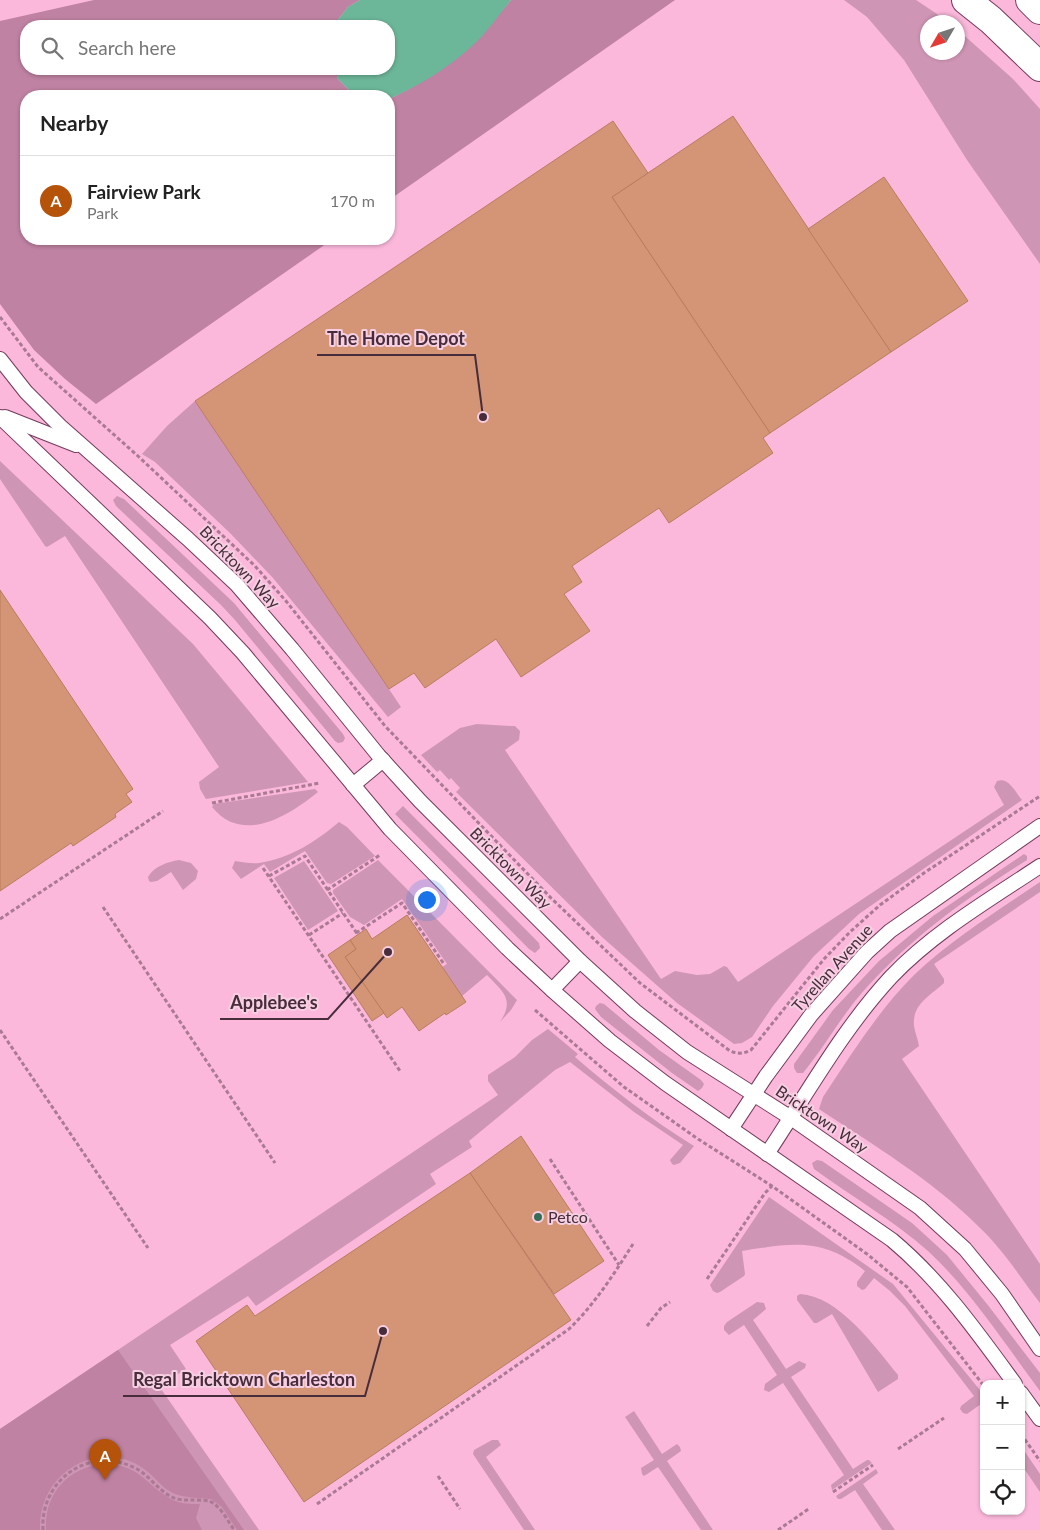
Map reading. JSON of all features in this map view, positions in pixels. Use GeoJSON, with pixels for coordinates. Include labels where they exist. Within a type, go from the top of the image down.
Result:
{"type":"FeatureCollection","features":[{"type":"Feature","properties":{"kind":"street"},"geometry":{"type":"LineString","coordinates":[[966,0],[991,20],[1040,67]]}},
{"type":"Feature","properties":{"kind":"street"},"geometry":{"type":"LineString","coordinates":[[1030,0],[1040,10]]}},
{"type":"Feature","properties":{"kind":"lane","name":"Bricktown Way"},"geometry":{"type":"LineString","coordinates":[[0,359],[26,392],[60,426],[237,585],[383,760],[455,837],[580,961],[635,1011],[680,1046],[791,1118],[920,1208],[965,1249],[1002,1294],[1040,1350]]}},
{"type":"Feature","properties":{"kind":"lane"},"geometry":{"type":"LineString","coordinates":[[0,416],[88,450]]}},
{"type":"Feature","properties":{"kind":"lane"},"geometry":{"type":"LineString","coordinates":[[0,416],[210,618],[243,653],[390,829],[432,873],[552,990],[610,1041],[665,1083],[892,1240],[914,1258],[968,1318],[1012,1380]]}},
{"type":"Feature","properties":{"kind":"lane"},"geometry":{"type":"LineString","coordinates":[[353,785],[383,760]]}},
{"type":"Feature","properties":{"kind":"lane","name":"Tyrellan Avenue"},"geometry":{"type":"LineString","coordinates":[[731,1129],[753,1094],[811,1015],[872,947],[890,930],[1040,826]]}},
{"type":"Feature","properties":{"kind":"lane"},"geometry":{"type":"LineString","coordinates":[[766,1154],[842,1037],[891,977],[915,954],[957,921],[1040,866]]}},
{"type":"Feature","properties":{"kind":"lane"},"geometry":{"type":"LineString","coordinates":[[552,990],[580,961]]}},
{"type":"Feature","properties":{"kind":"lane"},"geometry":{"type":"LineString","coordinates":[[1025,1398],[1040,1419]]}},
{"type":"Feature","properties":{"kind":"path"},"geometry":{"type":"LineString","coordinates":[[0,316],[38,367],[139,458]]}},
{"type":"Feature","properties":{"kind":"path","name":"Bricktown Way"},"geometry":{"type":"LineString","coordinates":[[385,726],[552,898],[640,983],[730,1051],[744,1053],[745,1061]]}},
{"type":"Feature","properties":{"kind":"path"},"geometry":{"type":"LineString","coordinates":[[212,803],[320,783]]}},
{"type":"Feature","properties":{"kind":"path"},"geometry":{"type":"LineString","coordinates":[[1024,807],[1040,796]]}},
{"type":"Feature","properties":{"kind":"path"},"geometry":{"type":"LineString","coordinates":[[0,919],[163,811]]}},
{"type":"Feature","properties":{"kind":"path"},"geometry":{"type":"LineString","coordinates":[[327,890],[380,855]]}},
{"type":"Feature","properties":{"kind":"path"},"geometry":{"type":"LineString","coordinates":[[269,876],[305,856],[357,934],[402,903],[444,964]]}},
{"type":"Feature","properties":{"kind":"path"},"geometry":{"type":"LineString","coordinates":[[263,868],[400,1070]]}},
{"type":"Feature","properties":{"kind":"path"},"geometry":{"type":"LineString","coordinates":[[102,907],[275,1163]]}},
{"type":"Feature","properties":{"kind":"path"},"geometry":{"type":"LineString","coordinates":[[309,935],[343,913]]}},
{"type":"Feature","properties":{"kind":"path"},"geometry":{"type":"LineString","coordinates":[[535,1010],[624,1087],[698,1139],[772,1186],[867,1254],[907,1287],[980,1381]]}},
{"type":"Feature","properties":{"kind":"path"},"geometry":{"type":"LineString","coordinates":[[0,1030],[148,1248]]}},
{"type":"Feature","properties":{"kind":"path"},"geometry":{"type":"LineString","coordinates":[[550,1159],[620,1265]]}},
{"type":"Feature","properties":{"kind":"path"},"geometry":{"type":"LineString","coordinates":[[708,1279],[764,1193],[772,1186]]}},
{"type":"Feature","properties":{"kind":"path"},"geometry":{"type":"LineString","coordinates":[[317,1504],[569,1330],[580,1319],[620,1265],[633,1244]]}},
{"type":"Feature","properties":{"kind":"path"},"geometry":{"type":"LineString","coordinates":[[647,1326],[661,1308],[670,1302]]}},
{"type":"Feature","properties":{"kind":"path"},"geometry":{"type":"LineString","coordinates":[[898,1449],[944,1418]]}},
{"type":"Feature","properties":{"kind":"path"},"geometry":{"type":"LineString","coordinates":[[1025,1440],[1040,1461]]}},
{"type":"Feature","properties":{"kind":"path"},"geometry":{"type":"LineString","coordinates":[[43,1530],[43,1516],[55,1486],[66,1475],[84,1464],[108,1460],[135,1468],[172,1497],[210,1502],[216,1505],[234,1530]]}},
{"type":"Feature","properties":{"kind":"path"},"geometry":{"type":"LineString","coordinates":[[833,1492],[873,1466]]}},
{"type":"Feature","properties":{"kind":"path"},"geometry":{"type":"LineString","coordinates":[[438,1476],[460,1509]]}},
{"type":"Feature","properties":{"kind":"path"},"geometry":{"type":"LineString","coordinates":[[778,1530],[810,1508]]}},
{"type":"Feature","properties":{"kind":"shaded area"},"geometry":{"type":"Polygon","coordinates":[[[94,0],[360,0],[348,7],[338,20],[20,20],[20,75],[337,75],[338,79],[349,90],[20,90],[20,245],[324,245],[96,404],[65,379],[34,350],[0,304],[0,21],[94,0]]]}},
{"type":"Feature","properties":{"kind":"shaded area"},"geometry":{"type":"Polygon","coordinates":[[[360,0],[511,0],[492,25],[462,55],[432,76],[395,96],[395,90],[349,90],[338,79],[337,75],[395,75],[395,20],[338,20],[348,7],[360,0]]]}},
{"type":"Feature","properties":{"kind":"shaded area"},"geometry":{"type":"Polygon","coordinates":[[[511,0],[675,0],[395,196],[395,96],[424,80],[456,57],[511,0]]]}},
{"type":"Feature","properties":{"kind":"shaded area"},"geometry":{"type":"Polygon","coordinates":[[[844,0],[916,0],[938,15],[920,15],[920,60],[965,60],[965,36],[1013,79],[1040,109],[1040,264],[967,160],[904,60],[867,17],[844,0]]]}},
{"type":"Feature","properties":{"kind":"shaded area"},"geometry":{"type":"Polygon","coordinates":[[[195,401],[401,707],[388,717],[273,578],[231,534],[155,462],[142,454],[167,426],[195,401]]]}},
{"type":"Feature","properties":{"kind":"shaded area"},"geometry":{"type":"Polygon","coordinates":[[[0,461],[193,644],[308,782],[206,799],[200,789],[199,782],[219,767],[65,536],[47,547],[45,546],[0,479],[0,461]]]}},
{"type":"Feature","properties":{"kind":"shaded area"},"geometry":{"type":"Polygon","coordinates":[[[117,496],[124,499],[234,603],[343,734],[345,738],[343,742],[338,743],[335,741],[221,605],[116,506],[113,500],[117,496]]]}},
{"type":"Feature","properties":{"kind":"shaded area"},"geometry":{"type":"Polygon","coordinates":[[[477,724],[515,726],[520,731],[519,740],[505,750],[661,979],[675,971],[697,975],[710,974],[724,966],[727,967],[738,982],[1004,805],[994,787],[997,781],[1001,780],[1008,783],[1022,800],[859,914],[814,956],[773,1006],[752,1037],[742,1043],[734,1044],[677,1003],[602,937],[456,792],[460,788],[451,778],[449,780],[440,770],[437,772],[421,755],[460,728],[477,724]]]}},
{"type":"Feature","properties":{"kind":"shaded area"},"geometry":{"type":"Polygon","coordinates":[[[315,789],[318,792],[293,810],[265,823],[237,824],[224,818],[212,807],[214,804],[315,789]]]}},
{"type":"Feature","properties":{"kind":"shaded area"},"geometry":{"type":"Polygon","coordinates":[[[403,806],[539,943],[540,948],[535,953],[395,814],[403,806]]]}},
{"type":"Feature","properties":{"kind":"shaded area"},"geometry":{"type":"Polygon","coordinates":[[[339,822],[347,827],[375,856],[331,884],[327,883],[305,851],[270,872],[264,864],[241,879],[232,868],[235,861],[259,863],[281,858],[312,842],[339,822]]]}},
{"type":"Feature","properties":{"kind":"shaded area"},"geometry":{"type":"Polygon","coordinates":[[[1024,854],[1027,856],[1027,860],[942,918],[885,968],[850,1007],[803,1073],[797,1073],[794,1064],[833,1010],[879,961],[933,916],[1024,854]]]}},
{"type":"Feature","properties":{"kind":"shaded area"},"geometry":{"type":"Polygon","coordinates":[[[179,860],[191,863],[198,871],[196,879],[183,890],[171,872],[157,881],[149,881],[148,877],[158,867],[179,860]]]}},
{"type":"Feature","properties":{"kind":"shaded area"},"geometry":{"type":"Polygon","coordinates":[[[378,860],[517,1000],[500,1022],[507,1007],[502,991],[487,975],[462,996],[442,967],[447,964],[402,899],[364,925],[350,917],[333,893],[333,890],[378,860]]]}},
{"type":"Feature","properties":{"kind":"shaded area"},"geometry":{"type":"Polygon","coordinates":[[[304,861],[338,911],[308,930],[274,878],[304,861]]]}},
{"type":"Feature","properties":{"kind":"shaded area"},"geometry":{"type":"Polygon","coordinates":[[[1040,882],[1040,892],[934,964],[944,979],[944,983],[919,1006],[914,1018],[914,1026],[919,1046],[902,1059],[1040,1264],[1040,1303],[995,1244],[960,1209],[901,1163],[819,1109],[823,1097],[866,1034],[889,1003],[914,975],[959,937],[1040,882]]]}},
{"type":"Feature","properties":{"kind":"shaded area"},"geometry":{"type":"Polygon","coordinates":[[[600,1003],[604,1004],[659,1050],[701,1080],[704,1084],[702,1088],[698,1091],[672,1073],[601,1017],[595,1009],[600,1003]]]}},
{"type":"Feature","properties":{"kind":"shaded area"},"geometry":{"type":"Polygon","coordinates":[[[548,1029],[578,1054],[575,1057],[603,1081],[648,1115],[694,1146],[680,1163],[674,1165],[670,1160],[683,1145],[634,1112],[570,1062],[555,1070],[469,1141],[472,1147],[430,1174],[436,1184],[256,1306],[248,1296],[170,1345],[186,1369],[159,1386],[259,1530],[0,1530],[0,1429],[498,1095],[488,1081],[488,1075],[515,1057],[532,1040],[548,1029]]]}},
{"type":"Feature","properties":{"kind":"shaded area"},"geometry":{"type":"Polygon","coordinates":[[[817,1160],[822,1161],[912,1223],[947,1255],[1040,1373],[1040,1391],[987,1318],[944,1267],[901,1229],[814,1169],[812,1163],[817,1160]]]}},
{"type":"Feature","properties":{"kind":"shaded area"},"geometry":{"type":"Polygon","coordinates":[[[769,1197],[893,1284],[980,1390],[980,1405],[967,1414],[963,1413],[960,1409],[961,1406],[974,1396],[905,1306],[874,1278],[862,1290],[857,1286],[857,1282],[865,1271],[835,1252],[806,1245],[777,1246],[742,1251],[744,1276],[717,1293],[713,1291],[710,1285],[769,1197]]]}},
{"type":"Feature","properties":{"kind":"shaded area"},"geometry":{"type":"Polygon","coordinates":[[[800,1294],[814,1297],[842,1313],[867,1338],[898,1375],[898,1379],[878,1392],[832,1314],[814,1323],[797,1300],[797,1296],[800,1294]]]}},
{"type":"Feature","properties":{"kind":"shaded area"},"geometry":{"type":"Polygon","coordinates":[[[757,1302],[764,1303],[766,1309],[753,1320],[786,1369],[799,1361],[806,1364],[805,1368],[791,1377],[853,1469],[867,1460],[872,1463],[832,1490],[831,1485],[844,1475],[783,1383],[769,1392],[764,1390],[765,1384],[777,1375],[744,1325],[729,1335],[724,1330],[727,1322],[757,1302]]]}},
{"type":"Feature","properties":{"kind":"shaded area"},"geometry":{"type":"Polygon","coordinates":[[[118,1350],[244,1530],[237,1530],[222,1507],[211,1499],[177,1495],[165,1488],[144,1469],[134,1463],[113,1457],[102,1457],[91,1459],[71,1468],[57,1480],[45,1500],[40,1530],[0,1530],[0,1429],[118,1350]]]}},
{"type":"Feature","properties":{"kind":"shaded area"},"geometry":{"type":"Polygon","coordinates":[[[634,1411],[662,1454],[677,1444],[680,1447],[681,1451],[667,1461],[713,1530],[701,1530],[658,1467],[644,1476],[642,1474],[641,1468],[654,1460],[625,1417],[634,1411]]]}},
{"type":"Feature","properties":{"kind":"shaded area"},"geometry":{"type":"Polygon","coordinates":[[[492,1440],[498,1440],[501,1445],[486,1457],[535,1530],[524,1530],[473,1454],[474,1450],[492,1440]]]}},
{"type":"Feature","properties":{"kind":"shaded area"},"geometry":{"type":"Polygon","coordinates":[[[1025,1452],[1040,1474],[1040,1492],[1025,1470],[1025,1452]]]}},
{"type":"Feature","properties":{"kind":"shaded area"},"geometry":{"type":"Polygon","coordinates":[[[102,1464],[126,1467],[134,1471],[173,1500],[186,1504],[200,1504],[196,1518],[202,1530],[46,1530],[46,1517],[49,1505],[60,1485],[78,1471],[102,1464]]]}},
{"type":"Feature","properties":{"kind":"shaded area"},"geometry":{"type":"Polygon","coordinates":[[[876,1469],[878,1473],[863,1484],[895,1530],[882,1530],[855,1490],[841,1499],[838,1499],[836,1496],[876,1469]]]}},
{"type":"Feature","properties":{"kind":"building"},"geometry":{"type":"Polygon","coordinates":[[[733,116],[891,352],[770,433],[612,197],[733,116]]]}},
{"type":"Feature","properties":{"kind":"building"},"geometry":{"type":"Polygon","coordinates":[[[613,121],[648,173],[612,197],[770,433],[763,438],[773,453],[669,523],[659,508],[572,566],[582,582],[564,594],[590,631],[521,677],[496,639],[425,688],[414,673],[389,689],[195,401],[613,121]]]}},
{"type":"Feature","properties":{"kind":"building"},"geometry":{"type":"Polygon","coordinates":[[[884,177],[968,301],[891,352],[808,229],[884,177]]]}},
{"type":"Feature","properties":{"kind":"building"},"geometry":{"type":"Polygon","coordinates":[[[0,590],[133,789],[126,794],[132,802],[115,814],[116,817],[73,846],[71,843],[0,891],[0,590]]]}},
{"type":"Feature","properties":{"kind":"building"},"geometry":{"type":"Polygon","coordinates":[[[407,915],[466,1002],[446,1015],[445,1013],[419,1031],[402,1007],[387,1018],[345,957],[356,949],[350,940],[366,929],[372,939],[407,915]]]}},
{"type":"Feature","properties":{"kind":"building"},"geometry":{"type":"Polygon","coordinates":[[[350,940],[356,949],[345,957],[384,1013],[372,1021],[328,955],[350,940]]]}},
{"type":"Feature","properties":{"kind":"building","name":"Petco"},"geometry":{"type":"Polygon","coordinates":[[[521,1136],[604,1261],[554,1294],[470,1173],[521,1136]]]}},
{"type":"Feature","properties":{"kind":"building"},"geometry":{"type":"Polygon","coordinates":[[[470,1173],[571,1320],[304,1502],[196,1341],[247,1305],[255,1316],[470,1173]]]}},
{"type":"Feature","properties":{"kind":"place","name":"The Home Depot"},"geometry":{"type":"Point","coordinates":[483,417]}},
{"type":"Feature","properties":{"kind":"place","name":"Applebee's"},"geometry":{"type":"Point","coordinates":[388,952]}},
{"type":"Feature","properties":{"kind":"place","name":"Petco"},"geometry":{"type":"Point","coordinates":[538,1217]}},
{"type":"Feature","properties":{"kind":"place","name":"Regal Bricktown Charleston"},"geometry":{"type":"Point","coordinates":[383,1331]}},
{"type":"Feature","properties":{"kind":"place","name":"Fairview Park"},"geometry":{"type":"Point","coordinates":[105,1480]}}]}
